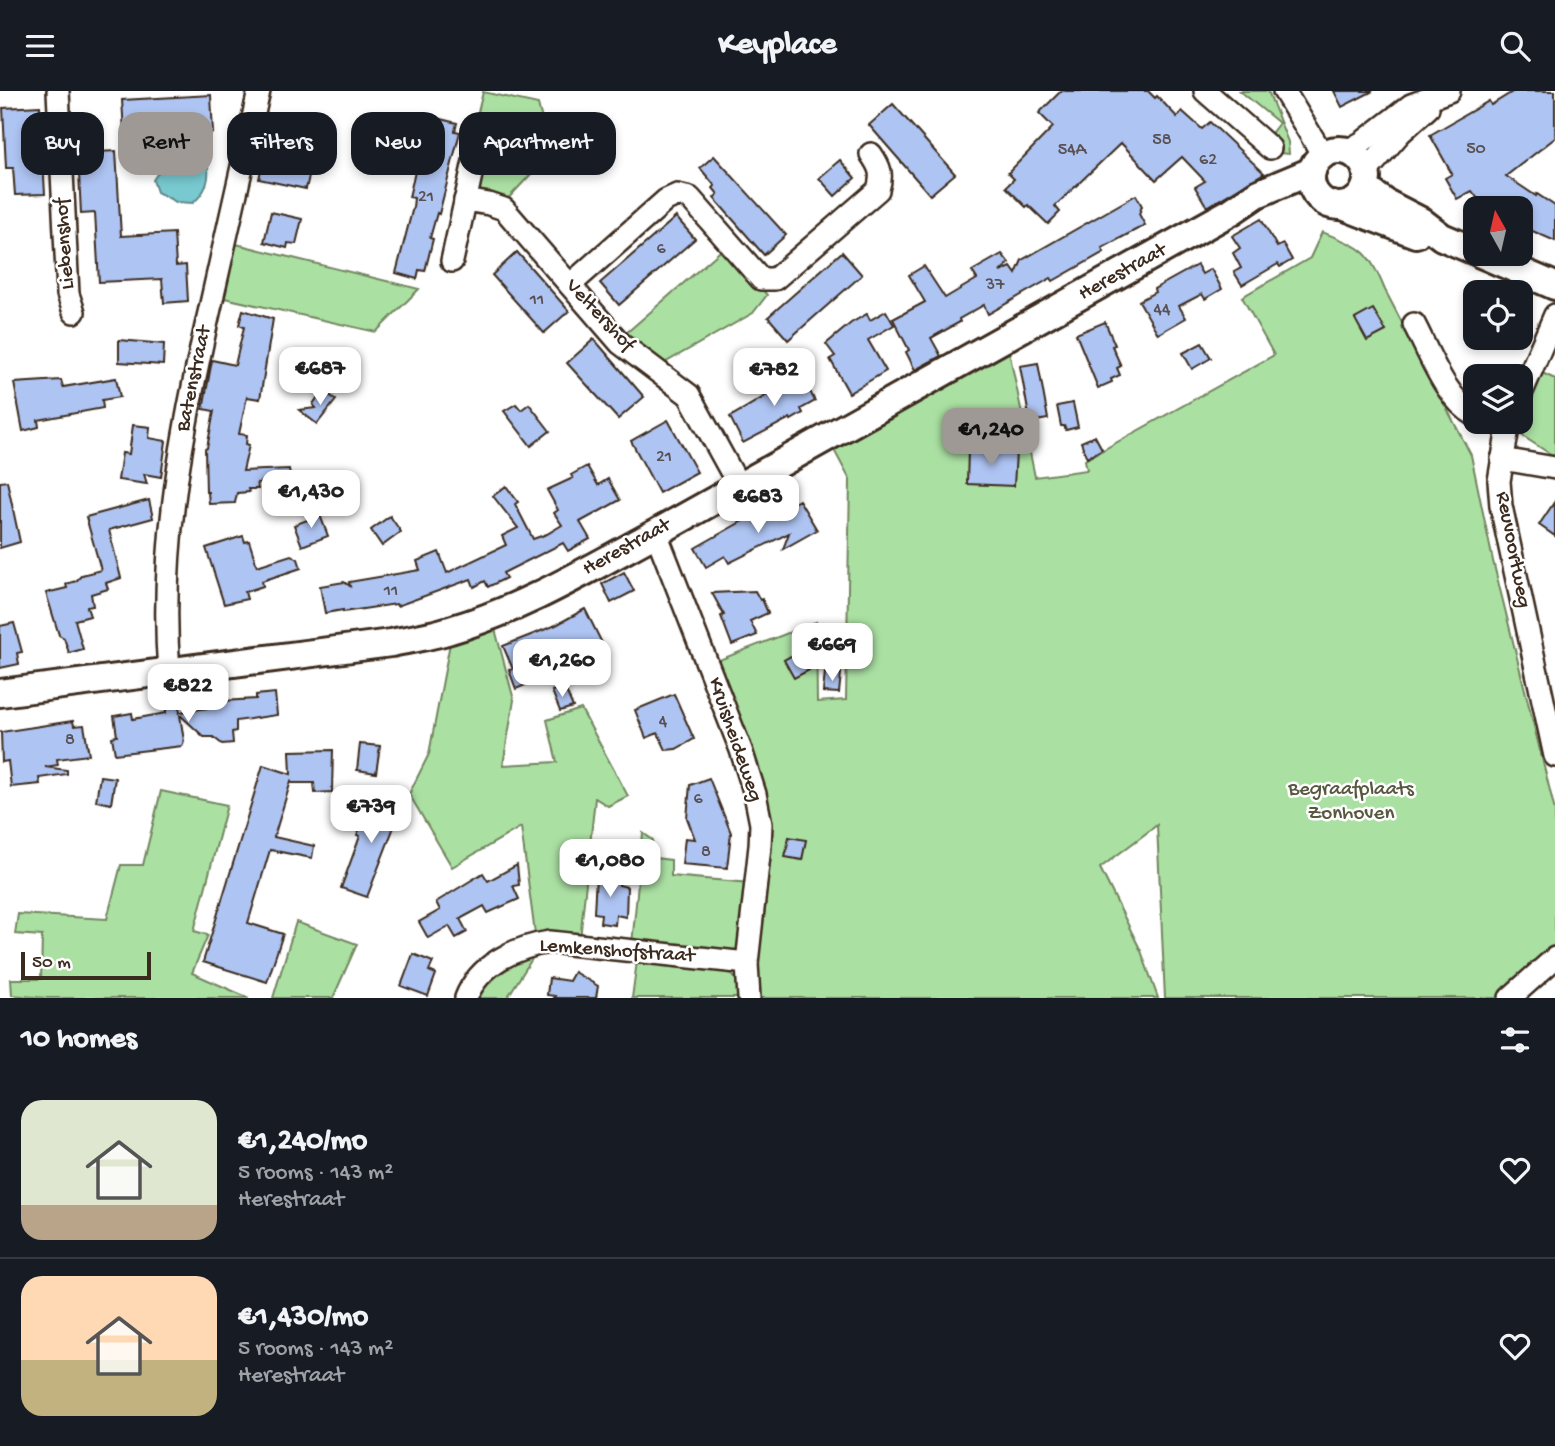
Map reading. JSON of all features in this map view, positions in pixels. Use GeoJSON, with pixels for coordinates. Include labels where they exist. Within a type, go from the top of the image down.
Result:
{"type":"FeatureCollection","features":[{"type":"Feature","properties":{"kind":"street","name":"Liebenshof"},"geometry":{"type":"LineString","coordinates":[[58,91],[68,295],[74,312]]}},
{"type":"Feature","properties":{"kind":"street","name":"Batenstraat"},"geometry":{"type":"LineString","coordinates":[[169,672],[166,634],[167,577],[175,478],[188,402],[259,91]]}},
{"type":"Feature","properties":{"kind":"street"},"geometry":{"type":"LineString","coordinates":[[1205,91],[1270,148]]}},
{"type":"Feature","properties":{"kind":"street"},"geometry":{"type":"LineString","coordinates":[[1284,91],[1324,168],[1325,202],[1343,206],[1419,235],[1442,237]]}},
{"type":"Feature","properties":{"kind":"street","name":"Herestraat"},"geometry":{"type":"LineString","coordinates":[[0,693],[391,643],[449,631],[505,610],[566,582],[656,533],[1232,211],[1290,199],[1324,168],[1411,105],[1446,92]]}},
{"type":"Feature","properties":{"kind":"street","name":"Herestraat"},"geometry":{"type":"LineString","coordinates":[[1366,180],[1400,132],[1446,92]]}},
{"type":"Feature","properties":{"kind":"street"},"geometry":{"type":"LineString","coordinates":[[570,285],[666,200],[677,195],[690,198],[761,279],[775,279],[878,190],[880,167],[871,154]]}},
{"type":"Feature","properties":{"kind":"street"},"geometry":{"type":"LineString","coordinates":[[1324,168],[1359,159],[1366,180],[1386,203],[1421,221],[1442,237],[1463,246]]}},
{"type":"Feature","properties":{"kind":"street"},"geometry":{"type":"LineString","coordinates":[[452,261],[471,175]]}},
{"type":"Feature","properties":{"kind":"street"},"geometry":{"type":"LineString","coordinates":[[1343,206],[1360,196],[1366,180]]}},
{"type":"Feature","properties":{"kind":"street","name":"Veltershof"},"geometry":{"type":"LineString","coordinates":[[465,200],[504,209],[628,350],[689,395],[740,486]]}},
{"type":"Feature","properties":{"kind":"street"},"geometry":{"type":"LineString","coordinates":[[1509,266],[1555,286]]}},
{"type":"Feature","properties":{"kind":"street"},"geometry":{"type":"LineString","coordinates":[[1533,366],[1555,315]]}},
{"type":"Feature","properties":{"kind":"street"},"geometry":{"type":"LineString","coordinates":[[1414,324],[1448,390],[1463,406]]}},
{"type":"Feature","properties":{"kind":"street","name":"Reuvoortweg"},"geometry":{"type":"LineString","coordinates":[[1503,434],[1499,481],[1501,506],[1555,756]]}},
{"type":"Feature","properties":{"kind":"street"},"geometry":{"type":"LineString","coordinates":[[1502,459],[1555,468]]}},
{"type":"Feature","properties":{"kind":"street","name":"Kruisheideweg"},"geometry":{"type":"LineString","coordinates":[[656,533],[741,750],[755,794],[761,824],[747,963],[749,998]]}},
{"type":"Feature","properties":{"kind":"street","name":"Lemkenshofstraat"},"geometry":{"type":"LineString","coordinates":[[466,998],[471,986],[490,965],[528,945],[550,943],[747,963]]}},
{"type":"Feature","properties":{"kind":"street"},"geometry":{"type":"LineString","coordinates":[[1510,998],[1555,958]]}},
{"type":"Feature","properties":{"kind":"green space"},"geometry":{"type":"Polygon","coordinates":[[[1240,91],[1268,91],[1288,142],[1289,154],[1279,153],[1271,146],[1269,136],[1279,123],[1240,91]]]}},
{"type":"Feature","properties":{"kind":"green space"},"geometry":{"type":"Polygon","coordinates":[[[483,92],[538,104],[540,112],[478,112],[483,92]]]}},
{"type":"Feature","properties":{"kind":"green space"},"geometry":{"type":"Polygon","coordinates":[[[478,175],[530,175],[503,204],[480,194],[478,175]]]}},
{"type":"Feature","properties":{"kind":"green space","name":"Begraafplaats Zonhoven"},"geometry":{"type":"Polygon","coordinates":[[[1322,232],[1355,246],[1374,265],[1471,455],[1493,561],[1555,811],[1555,945],[1499,998],[1165,998],[1157,825],[1100,868],[1141,951],[1158,998],[756,998],[767,823],[714,662],[816,622],[817,702],[846,700],[850,480],[834,450],[1009,351],[1035,477],[1087,470],[1085,460],[1274,355],[1242,297],[1310,258],[1322,232]]]}},
{"type":"Feature","properties":{"kind":"green space"},"geometry":{"type":"Polygon","coordinates":[[[232,243],[419,289],[376,332],[220,297],[232,243]]]}},
{"type":"Feature","properties":{"kind":"green space"},"geometry":{"type":"Polygon","coordinates":[[[725,247],[767,295],[753,313],[659,366],[624,335],[725,247]]]}},
{"type":"Feature","properties":{"kind":"green space"},"geometry":{"type":"Polygon","coordinates":[[[1540,372],[1555,379],[1555,457],[1521,435],[1533,434],[1533,395],[1540,372]]]}},
{"type":"Feature","properties":{"kind":"green space"},"geometry":{"type":"Polygon","coordinates":[[[495,629],[514,700],[503,765],[557,762],[547,720],[581,709],[628,796],[608,806],[595,798],[580,939],[535,934],[521,827],[452,867],[409,794],[429,754],[450,643],[495,629]]]}},
{"type":"Feature","properties":{"kind":"green space"},"geometry":{"type":"Polygon","coordinates":[[[161,791],[227,805],[194,931],[208,935],[192,973],[249,998],[47,998],[12,995],[11,979],[41,979],[42,936],[15,934],[18,914],[107,919],[121,865],[143,865],[161,791]]]}},
{"type":"Feature","properties":{"kind":"green space"},"geometry":{"type":"Polygon","coordinates":[[[643,833],[653,840],[646,857],[671,860],[671,876],[750,883],[739,955],[632,944],[643,833]]]}},
{"type":"Feature","properties":{"kind":"green space"},"geometry":{"type":"Polygon","coordinates":[[[296,922],[357,944],[333,998],[273,998],[296,922]]]}},
{"type":"Feature","properties":{"kind":"green space"},"geometry":{"type":"Polygon","coordinates":[[[537,951],[507,998],[474,998],[485,977],[537,951]]]}},
{"type":"Feature","properties":{"kind":"green space"},"geometry":{"type":"Polygon","coordinates":[[[637,961],[730,971],[739,985],[742,998],[632,998],[637,961]]]}},
{"type":"Feature","properties":{"kind":"water"},"geometry":{"type":"Polygon","coordinates":[[[156,175],[208,175],[201,194],[193,203],[176,202],[157,192],[153,180],[156,175]]]}},
{"type":"Feature","properties":{"kind":"building"},"geometry":{"type":"Polygon","coordinates":[[[1061,91],[1148,91],[1155,98],[1157,96],[1177,117],[1182,111],[1202,129],[1210,122],[1264,173],[1207,207],[1195,187],[1205,181],[1182,157],[1156,180],[1121,143],[1055,206],[1060,212],[1048,224],[1006,187],[1014,179],[1008,173],[1053,127],[1039,113],[1061,91]]]}},
{"type":"Feature","properties":{"kind":"building"},"geometry":{"type":"Polygon","coordinates":[[[1334,91],[1373,91],[1342,107],[1334,91]]]}},
{"type":"Feature","properties":{"kind":"building"},"geometry":{"type":"Polygon","coordinates":[[[1514,91],[1555,91],[1555,138],[1506,176],[1555,206],[1555,241],[1533,231],[1533,196],[1476,196],[1472,191],[1457,199],[1445,178],[1452,174],[1430,135],[1489,101],[1491,105],[1514,91]]]}},
{"type":"Feature","properties":{"kind":"building"},"geometry":{"type":"Polygon","coordinates":[[[211,95],[212,112],[123,112],[122,100],[211,95]]]}},
{"type":"Feature","properties":{"kind":"building"},"geometry":{"type":"Polygon","coordinates":[[[893,104],[955,174],[930,195],[869,125],[893,104]]]}},
{"type":"Feature","properties":{"kind":"building"},"geometry":{"type":"Polygon","coordinates":[[[40,106],[40,112],[21,112],[21,175],[44,175],[45,194],[15,195],[13,168],[6,168],[3,108],[40,106]]]}},
{"type":"Feature","properties":{"kind":"building"},"geometry":{"type":"Polygon","coordinates":[[[445,120],[457,123],[455,131],[459,132],[459,136],[430,238],[433,239],[425,271],[419,270],[417,279],[396,273],[413,207],[414,198],[409,197],[414,175],[445,175],[445,120]]]}},
{"type":"Feature","properties":{"kind":"building"},"geometry":{"type":"Polygon","coordinates":[[[116,151],[121,236],[174,233],[176,266],[186,265],[188,301],[164,303],[162,279],[99,282],[95,213],[81,214],[79,175],[104,175],[104,152],[116,151]]]}},
{"type":"Feature","properties":{"kind":"building"},"geometry":{"type":"Polygon","coordinates":[[[714,156],[786,235],[764,255],[714,198],[718,194],[713,188],[715,186],[700,168],[714,156]]]}},
{"type":"Feature","properties":{"kind":"building"},"geometry":{"type":"Polygon","coordinates":[[[840,160],[855,178],[835,196],[819,178],[840,160]]]}},
{"type":"Feature","properties":{"kind":"building"},"geometry":{"type":"Polygon","coordinates":[[[260,175],[309,175],[306,189],[259,179],[260,175]]]}},
{"type":"Feature","properties":{"kind":"building"},"geometry":{"type":"Polygon","coordinates":[[[1136,195],[1142,206],[1139,214],[1145,225],[1102,248],[1104,252],[1053,281],[1051,278],[988,314],[984,305],[959,319],[960,322],[931,338],[941,356],[915,370],[906,352],[909,350],[893,319],[925,302],[909,275],[924,266],[945,298],[977,279],[972,271],[1002,254],[1009,263],[1000,272],[1011,267],[1016,274],[1022,260],[1136,195]]]}},
{"type":"Feature","properties":{"kind":"building"},"geometry":{"type":"Polygon","coordinates":[[[271,212],[302,219],[296,244],[288,243],[287,248],[264,242],[271,212]]]}},
{"type":"Feature","properties":{"kind":"building"},"geometry":{"type":"Polygon","coordinates":[[[676,217],[695,239],[619,305],[600,283],[676,217]]]}},
{"type":"Feature","properties":{"kind":"building"},"geometry":{"type":"Polygon","coordinates":[[[1261,219],[1277,247],[1283,244],[1292,260],[1280,267],[1278,264],[1242,285],[1234,272],[1241,268],[1233,253],[1240,248],[1232,236],[1261,219]]]}},
{"type":"Feature","properties":{"kind":"building"},"geometry":{"type":"Polygon","coordinates":[[[517,252],[569,311],[544,333],[492,275],[517,252]]]}},
{"type":"Feature","properties":{"kind":"building"},"geometry":{"type":"Polygon","coordinates":[[[842,252],[862,275],[788,340],[768,317],[842,252]]]}},
{"type":"Feature","properties":{"kind":"building"},"geometry":{"type":"Polygon","coordinates":[[[1197,265],[1202,274],[1211,269],[1222,289],[1205,299],[1202,294],[1179,306],[1186,318],[1158,334],[1139,301],[1155,292],[1154,289],[1197,265]]]}},
{"type":"Feature","properties":{"kind":"building"},"geometry":{"type":"Polygon","coordinates":[[[1373,309],[1386,331],[1367,341],[1355,319],[1373,309]]]}},
{"type":"Feature","properties":{"kind":"building"},"geometry":{"type":"Polygon","coordinates":[[[243,310],[273,319],[260,399],[247,397],[239,434],[247,435],[246,444],[249,445],[243,471],[289,469],[290,475],[257,483],[258,489],[237,493],[235,503],[209,504],[206,492],[205,449],[214,411],[203,409],[212,360],[235,365],[244,327],[239,325],[243,310]]]}},
{"type":"Feature","properties":{"kind":"building"},"geometry":{"type":"Polygon","coordinates":[[[886,311],[894,325],[868,340],[886,371],[849,393],[830,359],[835,356],[826,344],[851,323],[867,314],[870,320],[886,311]]]}},
{"type":"Feature","properties":{"kind":"building"},"geometry":{"type":"Polygon","coordinates":[[[1105,322],[1121,366],[1117,368],[1120,375],[1098,388],[1076,334],[1105,322]]]}},
{"type":"Feature","properties":{"kind":"building"},"geometry":{"type":"Polygon","coordinates":[[[594,339],[644,397],[618,419],[567,363],[594,339]]]}},
{"type":"Feature","properties":{"kind":"building"},"geometry":{"type":"Polygon","coordinates":[[[119,340],[164,344],[163,365],[119,362],[119,340]]]}},
{"type":"Feature","properties":{"kind":"building"},"geometry":{"type":"Polygon","coordinates":[[[1202,343],[1211,358],[1192,369],[1183,353],[1202,343]]]}},
{"type":"Feature","properties":{"kind":"building"},"geometry":{"type":"Polygon","coordinates":[[[1038,363],[1048,419],[1030,422],[1020,366],[1038,363]]]}},
{"type":"Feature","properties":{"kind":"building"},"geometry":{"type":"Polygon","coordinates":[[[799,370],[815,401],[801,409],[803,413],[791,420],[790,418],[743,443],[730,417],[789,382],[787,377],[799,370]]]}},
{"type":"Feature","properties":{"kind":"building"},"geometry":{"type":"Polygon","coordinates":[[[116,378],[120,397],[102,400],[103,408],[38,420],[39,427],[23,431],[14,383],[61,380],[63,387],[116,378]]]}},
{"type":"Feature","properties":{"kind":"building"},"geometry":{"type":"Polygon","coordinates":[[[323,390],[336,400],[317,424],[299,410],[316,408],[313,404],[323,390]]]}},
{"type":"Feature","properties":{"kind":"building"},"geometry":{"type":"Polygon","coordinates":[[[1073,403],[1078,427],[1066,430],[1061,426],[1057,406],[1073,403]]]}},
{"type":"Feature","properties":{"kind":"building"},"geometry":{"type":"Polygon","coordinates":[[[516,404],[521,410],[529,404],[550,431],[531,446],[504,411],[516,404]]]}},
{"type":"Feature","properties":{"kind":"building"},"geometry":{"type":"Polygon","coordinates":[[[668,420],[697,472],[659,493],[631,441],[668,420]]]}},
{"type":"Feature","properties":{"kind":"building"},"geometry":{"type":"Polygon","coordinates":[[[133,425],[150,427],[149,438],[166,441],[161,477],[144,474],[147,484],[118,480],[122,453],[129,454],[133,425]]]}},
{"type":"Feature","properties":{"kind":"building"},"geometry":{"type":"Polygon","coordinates":[[[1095,436],[1102,449],[1087,458],[1081,442],[1095,436]]]}},
{"type":"Feature","properties":{"kind":"building"},"geometry":{"type":"Polygon","coordinates":[[[968,450],[1016,452],[1014,486],[967,484],[968,450]]]}},
{"type":"Feature","properties":{"kind":"building"},"geometry":{"type":"Polygon","coordinates":[[[587,466],[598,485],[608,479],[620,500],[580,522],[590,539],[568,551],[563,543],[503,573],[506,578],[488,587],[485,581],[474,587],[471,579],[397,606],[325,613],[320,586],[344,582],[350,586],[349,582],[420,570],[417,561],[439,552],[447,573],[506,545],[502,536],[518,528],[493,496],[506,486],[518,502],[515,504],[533,539],[547,534],[562,525],[554,513],[558,510],[547,490],[573,478],[571,475],[587,466]]]}},
{"type":"Feature","properties":{"kind":"building"},"geometry":{"type":"Polygon","coordinates":[[[7,481],[20,542],[0,548],[0,482],[7,481]]]}},
{"type":"Feature","properties":{"kind":"building"},"geometry":{"type":"Polygon","coordinates":[[[149,500],[153,518],[109,530],[121,578],[106,583],[108,589],[91,594],[93,606],[87,607],[90,616],[75,620],[83,649],[69,653],[64,638],[59,635],[46,593],[67,588],[66,584],[76,581],[82,575],[101,570],[86,517],[149,500]]]}},
{"type":"Feature","properties":{"kind":"building"},"geometry":{"type":"Polygon","coordinates":[[[799,500],[817,530],[783,549],[789,533],[729,563],[725,556],[706,567],[695,548],[755,514],[760,522],[799,500]]]}},
{"type":"Feature","properties":{"kind":"building"},"geometry":{"type":"Polygon","coordinates":[[[1555,501],[1555,536],[1539,525],[1555,501]]]}},
{"type":"Feature","properties":{"kind":"building"},"geometry":{"type":"Polygon","coordinates":[[[320,515],[328,536],[302,546],[294,525],[320,515]]]}},
{"type":"Feature","properties":{"kind":"building"},"geometry":{"type":"Polygon","coordinates":[[[390,516],[401,532],[382,546],[371,530],[390,516]]]}},
{"type":"Feature","properties":{"kind":"building"},"geometry":{"type":"Polygon","coordinates":[[[243,536],[245,542],[249,541],[257,566],[291,555],[298,559],[301,568],[262,581],[263,586],[245,592],[247,599],[224,604],[206,548],[243,536]]]}},
{"type":"Feature","properties":{"kind":"building"},"geometry":{"type":"Polygon","coordinates":[[[624,572],[634,591],[611,603],[602,584],[624,572]]]}},
{"type":"Feature","properties":{"kind":"building"},"geometry":{"type":"Polygon","coordinates":[[[755,591],[768,613],[750,621],[757,635],[732,645],[721,616],[724,615],[712,593],[755,591]]]}},
{"type":"Feature","properties":{"kind":"building"},"geometry":{"type":"Polygon","coordinates":[[[585,609],[602,643],[577,656],[575,652],[551,664],[555,673],[516,689],[509,670],[513,669],[503,646],[556,625],[585,609]]]}},
{"type":"Feature","properties":{"kind":"building"},"geometry":{"type":"Polygon","coordinates":[[[14,623],[22,652],[17,653],[19,664],[0,668],[0,626],[14,623]]]}},
{"type":"Feature","properties":{"kind":"building"},"geometry":{"type":"Polygon","coordinates":[[[798,652],[809,670],[794,678],[784,660],[798,652]]]}},
{"type":"Feature","properties":{"kind":"building"},"geometry":{"type":"Polygon","coordinates":[[[825,672],[841,673],[839,693],[823,692],[825,672]]]}},
{"type":"Feature","properties":{"kind":"building"},"geometry":{"type":"Polygon","coordinates":[[[564,686],[573,707],[560,711],[552,691],[564,686]]]}},
{"type":"Feature","properties":{"kind":"building"},"geometry":{"type":"Polygon","coordinates":[[[275,693],[277,715],[236,721],[236,731],[232,732],[233,743],[222,744],[213,737],[204,737],[180,715],[184,741],[182,746],[115,754],[112,737],[117,736],[114,716],[132,713],[133,719],[166,713],[166,708],[179,707],[180,712],[222,705],[222,701],[256,699],[256,695],[275,693]]]}},
{"type":"Feature","properties":{"kind":"building"},"geometry":{"type":"Polygon","coordinates":[[[674,694],[694,739],[676,749],[666,750],[658,733],[646,738],[635,710],[674,694]]]}},
{"type":"Feature","properties":{"kind":"building"},"geometry":{"type":"Polygon","coordinates":[[[73,721],[74,726],[84,725],[89,755],[57,759],[58,765],[45,767],[67,770],[67,774],[39,778],[40,784],[11,787],[8,761],[2,762],[1,732],[73,721]]]}},
{"type":"Feature","properties":{"kind":"building"},"geometry":{"type":"Polygon","coordinates":[[[360,744],[380,746],[376,773],[357,770],[360,744]]]}},
{"type":"Feature","properties":{"kind":"building"},"geometry":{"type":"Polygon","coordinates":[[[333,750],[332,792],[315,793],[314,783],[291,781],[274,837],[314,846],[312,858],[270,850],[248,923],[283,934],[267,982],[203,962],[263,765],[291,774],[290,751],[333,750]]]}},
{"type":"Feature","properties":{"kind":"building"},"geometry":{"type":"Polygon","coordinates":[[[100,776],[115,778],[111,804],[96,801],[100,776]]]}},
{"type":"Feature","properties":{"kind":"building"},"geometry":{"type":"Polygon","coordinates":[[[709,778],[731,833],[727,868],[682,864],[685,838],[695,839],[687,818],[690,785],[709,778]]]}},
{"type":"Feature","properties":{"kind":"building"},"geometry":{"type":"Polygon","coordinates":[[[373,795],[402,806],[367,897],[341,888],[360,836],[357,835],[373,795]]]}},
{"type":"Feature","properties":{"kind":"building"},"geometry":{"type":"Polygon","coordinates":[[[789,837],[806,840],[802,860],[785,857],[789,837]]]}},
{"type":"Feature","properties":{"kind":"building"},"geometry":{"type":"Polygon","coordinates":[[[517,865],[519,885],[513,886],[519,899],[488,913],[484,906],[460,919],[467,932],[456,938],[449,926],[428,938],[419,922],[440,910],[436,902],[483,873],[488,881],[517,865]]]}},
{"type":"Feature","properties":{"kind":"building"},"geometry":{"type":"Polygon","coordinates":[[[596,875],[620,878],[619,885],[627,887],[626,917],[616,915],[615,925],[600,923],[601,914],[594,913],[596,875]]]}},
{"type":"Feature","properties":{"kind":"building"},"geometry":{"type":"Polygon","coordinates":[[[413,954],[433,962],[429,971],[436,974],[428,996],[401,986],[413,954]]]}},
{"type":"Feature","properties":{"kind":"building"},"geometry":{"type":"Polygon","coordinates":[[[574,972],[598,986],[596,998],[554,998],[555,996],[547,995],[549,978],[569,981],[574,972]]]}}]}
